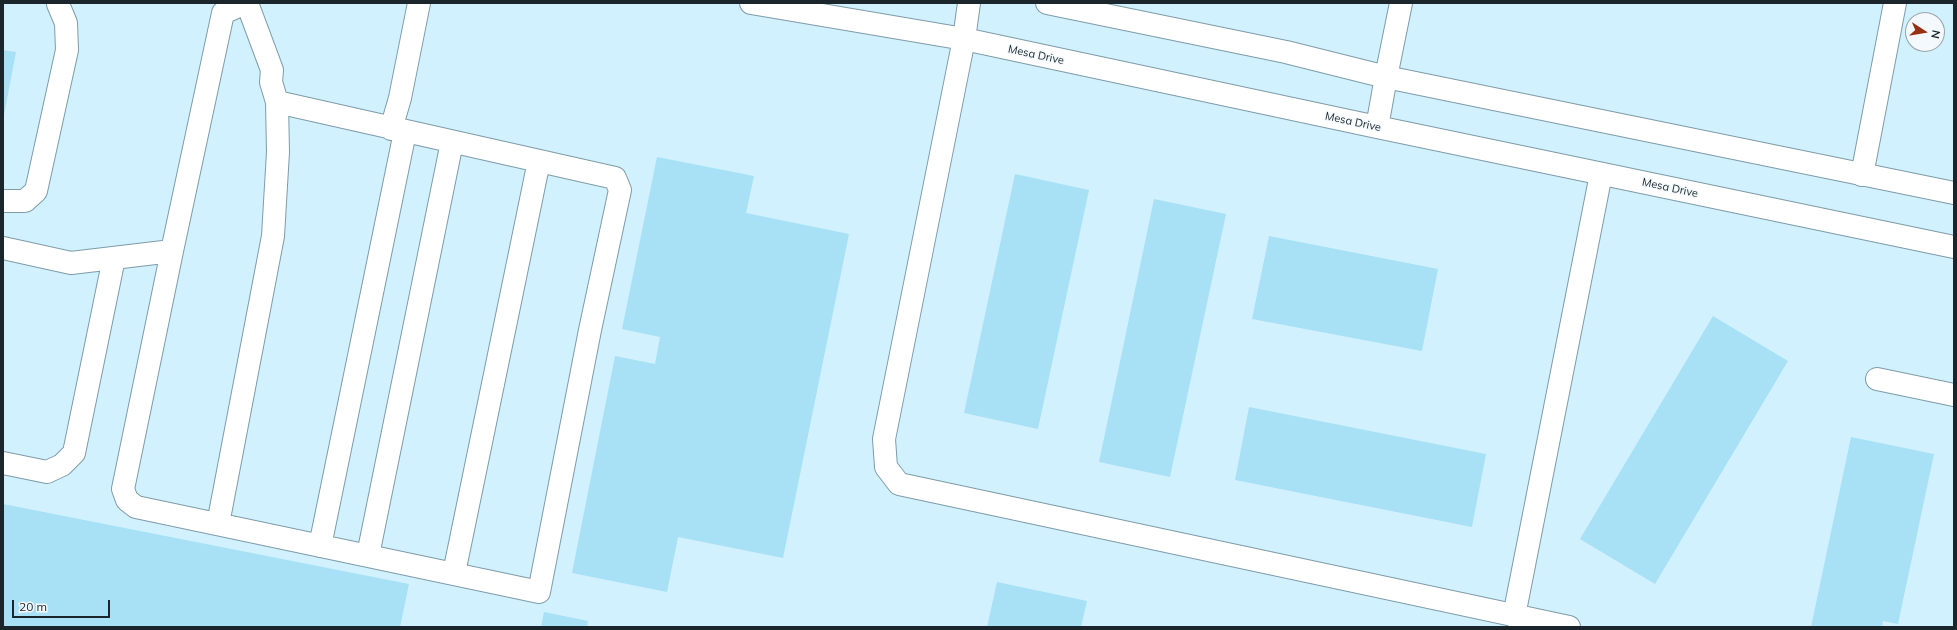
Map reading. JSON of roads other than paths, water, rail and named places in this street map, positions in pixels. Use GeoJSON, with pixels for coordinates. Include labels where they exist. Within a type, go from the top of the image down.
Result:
{"type":"FeatureCollection","features":[{"type":"Feature","properties":{"kind":"main road"},"geometry":{"type":"LineString","coordinates":[[3,202],[25,201],[36,191],[67,50],[66,23],[56,3]]}},
{"type":"Feature","properties":{"kind":"main road"},"geometry":{"type":"LineString","coordinates":[[218,524],[272,236],[278,152],[277,102],[271,82],[272,70],[246,3],[224,13],[172,251],[123,489],[127,500],[136,507],[539,592],[590,330],[620,190],[615,178],[277,102]]}},
{"type":"Feature","properties":{"kind":"main road"},"geometry":{"type":"LineString","coordinates":[[320,546],[398,130],[400,98],[419,3]]}},
{"type":"Feature","properties":{"kind":"main road","name":"Mesa Drive"},"geometry":{"type":"LineString","coordinates":[[751,3],[964,39],[1378,128],[1954,247]]}},
{"type":"Feature","properties":{"kind":"main road"},"geometry":{"type":"LineString","coordinates":[[969,3],[964,39],[884,439],[886,468],[899,484],[1569,627]]}},
{"type":"Feature","properties":{"kind":"main road"},"geometry":{"type":"LineString","coordinates":[[1046,3],[1286,52],[1386,77],[1954,194]]}},
{"type":"Feature","properties":{"kind":"main road"},"geometry":{"type":"LineString","coordinates":[[1378,128],[1386,77],[1401,3]]}},
{"type":"Feature","properties":{"kind":"main road"},"geometry":{"type":"LineString","coordinates":[[1862,175],[1895,3]]}},
{"type":"Feature","properties":{"kind":"main road"},"geometry":{"type":"LineString","coordinates":[[368,555],[452,142]]}},
{"type":"Feature","properties":{"kind":"main road"},"geometry":{"type":"LineString","coordinates":[[454,574],[539,161]]}},
{"type":"Feature","properties":{"kind":"main road"},"geometry":{"type":"LineString","coordinates":[[1514,616],[1601,174]]}},
{"type":"Feature","properties":{"kind":"main road"},"geometry":{"type":"LineString","coordinates":[[3,248],[71,263],[172,251]]}},
{"type":"Feature","properties":{"kind":"main road"},"geometry":{"type":"LineString","coordinates":[[3,463],[47,472],[62,465],[74,453],[114,258]]}},
{"type":"Feature","properties":{"kind":"main road"},"geometry":{"type":"LineString","coordinates":[[1877,379],[1954,395]]}}]}
